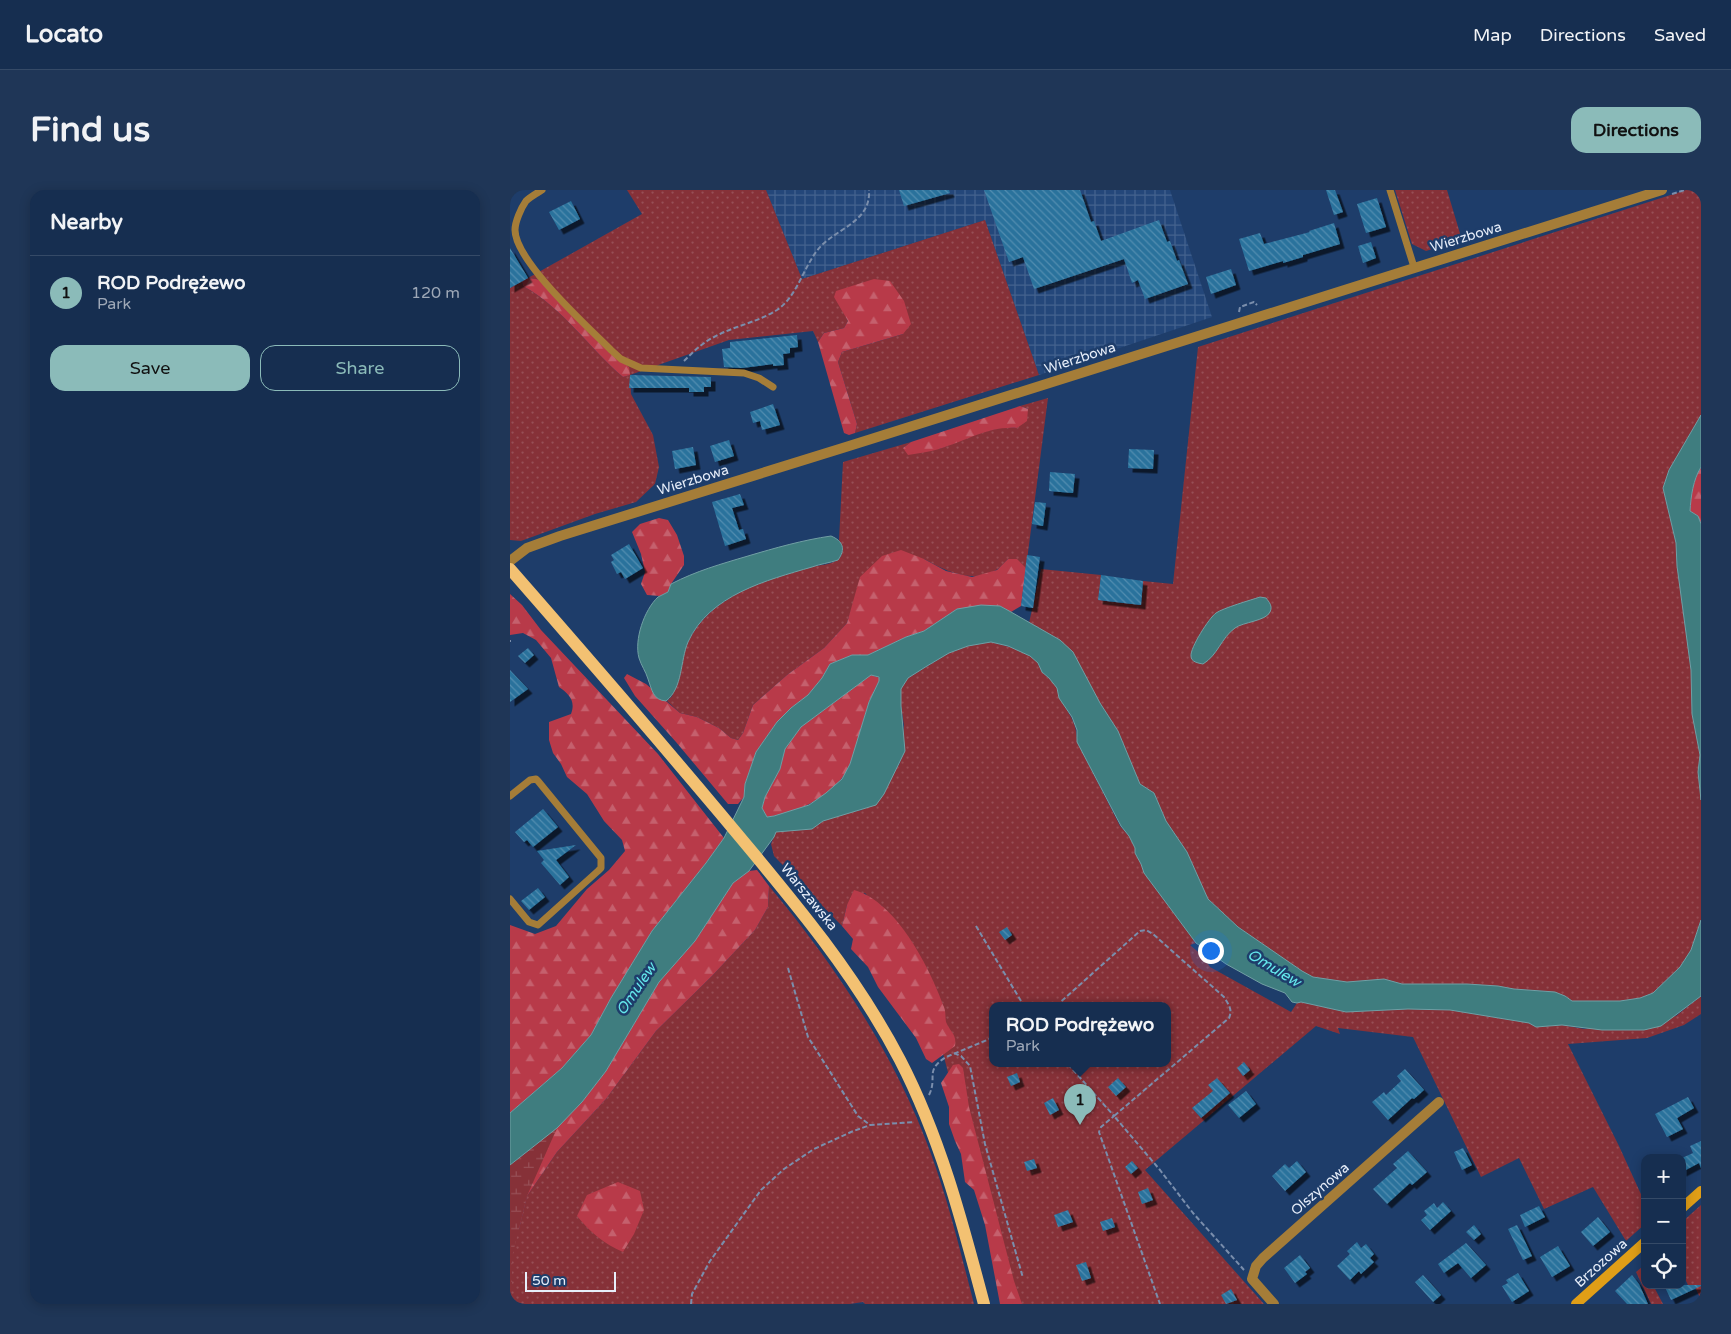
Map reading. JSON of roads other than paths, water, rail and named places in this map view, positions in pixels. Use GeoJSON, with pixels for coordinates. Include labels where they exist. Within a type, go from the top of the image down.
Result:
{"type":"FeatureCollection","features":[{"type":"Feature","properties":{"kind":"main road","name":"Warszawska"},"geometry":{"type":"LineString","coordinates":[[510,568],[769,871],[817,930],[857,986],[890,1042],[928,1122],[958,1209],[984,1304]]}},
{"type":"Feature","properties":{"kind":"main road"},"geometry":{"type":"LineString","coordinates":[[1686,1204],[1701,1190]]}},
{"type":"Feature","properties":{"kind":"main road","name":"Brzozowa"},"geometry":{"type":"LineString","coordinates":[[1576,1304],[1643,1244]]}},
{"type":"Feature","properties":{"kind":"street","name":"Wierzbowa"},"geometry":{"type":"LineString","coordinates":[[510,561],[527,548],[560,536],[1662,190]]}},
{"type":"Feature","properties":{"kind":"street","name":"Olszynowa"},"geometry":{"type":"LineString","coordinates":[[1274,1304],[1252,1279],[1256,1266],[1439,1102]]}},
{"type":"Feature","properties":{"kind":"lane"},"geometry":{"type":"LineString","coordinates":[[542,190],[526,201],[515,228],[516,240],[534,269],[551,290],[621,359],[641,368],[744,373],[759,378],[773,387]]}},
{"type":"Feature","properties":{"kind":"lane"},"geometry":{"type":"LineString","coordinates":[[1390,190],[1414,267]]}},
{"type":"Feature","properties":{"kind":"lane"},"geometry":{"type":"LineString","coordinates":[[510,796],[530,780],[536,779],[601,858],[601,865],[598,871],[538,925],[529,922],[510,899]]}},
{"type":"Feature","properties":{"kind":"water"},"geometry":{"type":"Polygon","coordinates":[[[1701,415],[1701,467],[1693,488],[1690,511],[1698,516],[1701,524],[1701,800],[1698,772],[1700,755],[1692,714],[1691,670],[1677,566],[1676,543],[1663,488],[1669,470],[1701,415]]]}},
{"type":"Feature","properties":{"kind":"water"},"geometry":{"type":"Polygon","coordinates":[[[831,536],[838,540],[842,546],[842,552],[838,560],[759,584],[725,601],[710,612],[688,642],[678,682],[671,696],[666,701],[658,699],[652,691],[639,658],[639,634],[648,609],[658,597],[668,592],[671,584],[728,562],[789,544],[831,536]]]}},
{"type":"Feature","properties":{"kind":"water"},"geometry":{"type":"Polygon","coordinates":[[[1260,597],[1266,598],[1270,604],[1271,610],[1268,615],[1235,628],[1203,664],[1192,660],[1192,652],[1197,640],[1216,613],[1260,597]]]}},
{"type":"Feature","properties":{"kind":"water","name":"Omulew"},"geometry":{"type":"Polygon","coordinates":[[[981,605],[1000,606],[1060,640],[1073,652],[1100,703],[1118,731],[1140,784],[1154,793],[1166,821],[1187,852],[1208,899],[1238,927],[1313,977],[1347,982],[1384,979],[1402,984],[1498,986],[1555,992],[1572,1001],[1620,1001],[1640,998],[1653,993],[1680,967],[1691,950],[1701,920],[1701,996],[1661,1026],[1644,1030],[1602,1030],[1562,1025],[1536,1027],[1529,1023],[1450,1010],[1408,1009],[1346,1012],[1301,1002],[1292,1002],[1285,993],[1262,984],[1226,964],[1196,943],[1144,873],[1129,836],[1121,826],[1077,742],[1077,730],[1072,717],[1059,698],[1057,688],[1042,672],[1038,663],[1030,656],[1008,646],[991,642],[968,646],[949,653],[908,678],[901,689],[905,751],[884,794],[876,805],[823,821],[812,829],[776,832],[749,871],[733,883],[695,941],[659,982],[606,1071],[582,1102],[557,1128],[510,1165],[510,1113],[562,1068],[591,1035],[652,931],[724,838],[744,797],[745,784],[756,752],[777,722],[808,695],[822,678],[830,664],[852,655],[868,655],[906,637],[924,631],[957,609],[981,605]],[[871,675],[801,727],[785,749],[780,769],[765,797],[762,808],[767,817],[809,805],[842,779],[850,764],[869,702],[879,677],[871,675]]]}},
{"type":"Feature","properties":{"kind":"place","name":"ROD Podrężewo"},"geometry":{"type":"Point","coordinates":[1080,1125]}}]}
